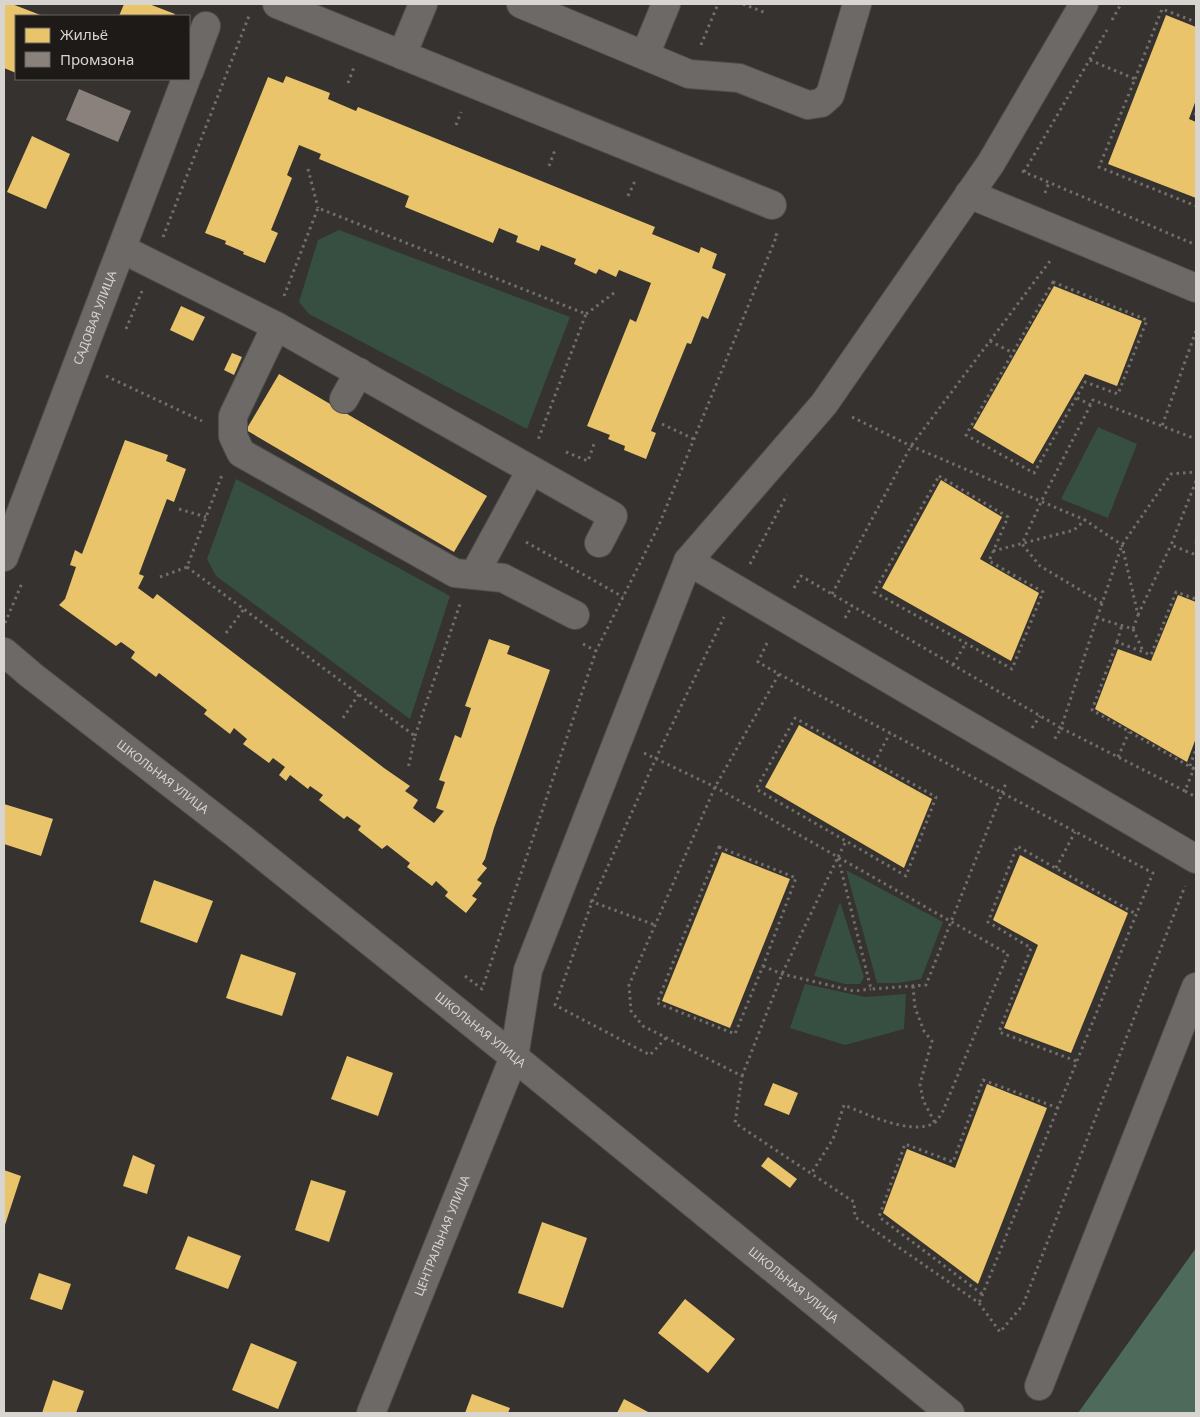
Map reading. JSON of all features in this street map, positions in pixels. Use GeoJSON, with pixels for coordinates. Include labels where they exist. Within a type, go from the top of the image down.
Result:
{"type":"FeatureCollection","features":[{"type":"Feature","properties":{"kind":"street"},"geometry":{"type":"LineString","coordinates":[[277,4],[772,205]]}},
{"type":"Feature","properties":{"kind":"street"},"geometry":{"type":"LineString","coordinates":[[402,56],[423,4]]}},
{"type":"Feature","properties":{"kind":"street"},"geometry":{"type":"LineString","coordinates":[[521,4],[689,74],[739,78],[808,105],[820,103],[830,95],[857,4]]}},
{"type":"Feature","properties":{"kind":"street"},"geometry":{"type":"LineString","coordinates":[[645,56],[666,4]]}},
{"type":"Feature","properties":{"kind":"street","name":"ЦЕНТРАЛЬНАЯ УЛИЦА"},"geometry":{"type":"LineString","coordinates":[[370,1413],[514,1058],[528,970],[688,561],[824,404],[993,158],[1084,4]]}},
{"type":"Feature","properties":{"kind":"street"},"geometry":{"type":"LineString","coordinates":[[190,69],[206,26]]}},
{"type":"Feature","properties":{"kind":"street","name":"САДОВАЯ УЛИЦА"},"geometry":{"type":"LineString","coordinates":[[4,557],[186,80]]}},
{"type":"Feature","properties":{"kind":"street"},"geometry":{"type":"LineString","coordinates":[[969,194],[1196,288]]}},
{"type":"Feature","properties":{"kind":"street"},"geometry":{"type":"LineString","coordinates":[[122,249],[276,326],[613,516],[598,543]]}},
{"type":"Feature","properties":{"kind":"street"},"geometry":{"type":"LineString","coordinates":[[276,326],[233,416],[233,436],[241,453],[455,573],[469,585]]}},
{"type":"Feature","properties":{"kind":"street"},"geometry":{"type":"LineString","coordinates":[[344,399],[358,372]]}},
{"type":"Feature","properties":{"kind":"street"},"geometry":{"type":"LineString","coordinates":[[469,585],[531,470]]}},
{"type":"Feature","properties":{"kind":"street"},"geometry":{"type":"LineString","coordinates":[[688,561],[1196,859]]}},
{"type":"Feature","properties":{"kind":"street"},"geometry":{"type":"LineString","coordinates":[[469,585],[503,578],[575,615]]}},
{"type":"Feature","properties":{"kind":"street","name":"ШКОЛЬНАЯ УЛИЦА"},"geometry":{"type":"LineString","coordinates":[[4,652],[236,834],[950,1413]]}},
{"type":"Feature","properties":{"kind":"street"},"geometry":{"type":"LineString","coordinates":[[1039,1386],[1196,987]]}},
{"type":"Feature","properties":{"kind":"path"},"geometry":{"type":"LineString","coordinates":[[689,74],[718,4]]}},
{"type":"Feature","properties":{"kind":"path"},"geometry":{"type":"LineString","coordinates":[[743,4],[766,13]]}},
{"type":"Feature","properties":{"kind":"path"},"geometry":{"type":"LineString","coordinates":[[1024,172],[1121,4]]}},
{"type":"Feature","properties":{"kind":"path"},"geometry":{"type":"LineString","coordinates":[[1196,22],[1162,9],[1099,167],[1196,206]]}},
{"type":"Feature","properties":{"kind":"path"},"geometry":{"type":"LineString","coordinates":[[124,332],[153,264],[250,13]]}},
{"type":"Feature","properties":{"kind":"path"},"geometry":{"type":"LineString","coordinates":[[1090,60],[1134,79]]}},
{"type":"Feature","properties":{"kind":"path"},"geometry":{"type":"LineString","coordinates":[[1196,113],[1194,117],[1196,118]]}},
{"type":"Feature","properties":{"kind":"path"},"geometry":{"type":"LineString","coordinates":[[993,158],[1196,245]]}},
{"type":"Feature","properties":{"kind":"path"},"geometry":{"type":"LineString","coordinates":[[283,297],[318,208],[308,170]]}},
{"type":"Feature","properties":{"kind":"path"},"geometry":{"type":"LineString","coordinates":[[318,208],[586,314]]}},
{"type":"Feature","properties":{"kind":"path"},"geometry":{"type":"LineString","coordinates":[[458,971],[482,989],[596,651],[659,525],[777,235],[768,232]]}},
{"type":"Feature","properties":{"kind":"path"},"geometry":{"type":"LineString","coordinates":[[832,594],[912,446],[1070,235]]}},
{"type":"Feature","properties":{"kind":"path"},"geometry":{"type":"LineString","coordinates":[[1053,282],[1147,320],[1118,394],[1085,382],[1077,398],[1034,473],[966,435],[1053,282]]}},
{"type":"Feature","properties":{"kind":"path"},"geometry":{"type":"LineString","coordinates":[[546,444],[538,441],[586,314],[614,293]]}},
{"type":"Feature","properties":{"kind":"path"},"geometry":{"type":"LineString","coordinates":[[1162,426],[1196,331]]}},
{"type":"Feature","properties":{"kind":"path"},"geometry":{"type":"LineString","coordinates":[[990,341],[1013,353]]}},
{"type":"Feature","properties":{"kind":"path"},"geometry":{"type":"LineString","coordinates":[[78,363],[207,423]]}},
{"type":"Feature","properties":{"kind":"path"},"geometry":{"type":"LineString","coordinates":[[106,376],[110,368]]}},
{"type":"Feature","properties":{"kind":"path"},"geometry":{"type":"LineString","coordinates":[[1077,398],[1091,405]]}},
{"type":"Feature","properties":{"kind":"path"},"geometry":{"type":"LineString","coordinates":[[1022,544],[1041,502],[1093,400],[1196,439]]}},
{"type":"Feature","properties":{"kind":"path"},"geometry":{"type":"LineString","coordinates":[[824,404],[912,446],[1085,520],[1122,545],[1138,615]]}},
{"type":"Feature","properties":{"kind":"path"},"geometry":{"type":"LineString","coordinates":[[662,424],[694,439]]}},
{"type":"Feature","properties":{"kind":"path"},"geometry":{"type":"LineString","coordinates":[[563,451],[588,462],[595,441]]}},
{"type":"Feature","properties":{"kind":"path"},"geometry":{"type":"LineString","coordinates":[[160,577],[187,567],[225,467]]}},
{"type":"Feature","properties":{"kind":"path"},"geometry":{"type":"LineString","coordinates":[[1040,767],[1061,728],[1122,545],[1170,474],[1196,472]]}},
{"type":"Feature","properties":{"kind":"path"},"geometry":{"type":"LineString","coordinates":[[940,476],[1008,517],[993,552],[989,561],[1043,592],[1012,669],[874,592],[940,476]]}},
{"type":"Feature","properties":{"kind":"path"},"geometry":{"type":"LineString","coordinates":[[1144,652],[1134,629],[1138,615],[1171,545],[1196,481]]}},
{"type":"Feature","properties":{"kind":"path"},"geometry":{"type":"LineString","coordinates":[[179,509],[206,517]]}},
{"type":"Feature","properties":{"kind":"path"},"geometry":{"type":"LineString","coordinates":[[993,552],[1074,530],[1085,520]]}},
{"type":"Feature","properties":{"kind":"path"},"geometry":{"type":"LineString","coordinates":[[500,528],[623,597]]}},
{"type":"Feature","properties":{"kind":"path"},"geometry":{"type":"LineString","coordinates":[[1022,544],[1040,566],[1102,603]]}},
{"type":"Feature","properties":{"kind":"path"},"geometry":{"type":"LineString","coordinates":[[1171,545],[1196,555]]}},
{"type":"Feature","properties":{"kind":"path"},"geometry":{"type":"LineString","coordinates":[[187,567],[415,736]]}},
{"type":"Feature","properties":{"kind":"path"},"geometry":{"type":"LineString","coordinates":[[979,1303],[1153,873],[758,662],[780,614],[801,576],[1061,728],[1196,797]]}},
{"type":"Feature","properties":{"kind":"path"},"geometry":{"type":"LineString","coordinates":[[4,626],[23,580]]}},
{"type":"Feature","properties":{"kind":"path"},"geometry":{"type":"LineString","coordinates":[[408,769],[415,736],[469,585]]}},
{"type":"Feature","properties":{"kind":"path"},"geometry":{"type":"LineString","coordinates":[[1117,642],[1152,655],[1176,592],[1196,600]]}},
{"type":"Feature","properties":{"kind":"path"},"geometry":{"type":"LineString","coordinates":[[226,633],[244,609]]}},
{"type":"Feature","properties":{"kind":"path"},"geometry":{"type":"LineString","coordinates":[[1097,618],[1134,629]]}},
{"type":"Feature","properties":{"kind":"path"},"geometry":{"type":"LineString","coordinates":[[1122,625],[1092,710],[1194,769]]}},
{"type":"Feature","properties":{"kind":"path"},"geometry":{"type":"LineString","coordinates":[[953,665],[966,643]]}},
{"type":"Feature","properties":{"kind":"path"},"geometry":{"type":"LineString","coordinates":[[742,1076],[643,1026],[631,1011],[629,985],[715,786],[779,674]]}},
{"type":"Feature","properties":{"kind":"path"},"geometry":{"type":"LineString","coordinates":[[343,718],[359,694]]}},
{"type":"Feature","properties":{"kind":"path"},"geometry":{"type":"LineString","coordinates":[[795,718],[936,797],[906,876],[846,841],[756,789],[795,718]]}},
{"type":"Feature","properties":{"kind":"path"},"geometry":{"type":"LineString","coordinates":[[1118,757],[1129,732]]}},
{"type":"Feature","properties":{"kind":"path"},"geometry":{"type":"LineString","coordinates":[[874,763],[890,733]]}},
{"type":"Feature","properties":{"kind":"path"},"geometry":{"type":"LineString","coordinates":[[618,740],[715,786],[1008,954],[943,1111],[935,1123],[921,1128],[891,1123],[844,1106],[833,1139],[811,1174]]}},
{"type":"Feature","properties":{"kind":"path"},"geometry":{"type":"LineString","coordinates":[[1190,766],[1196,749]]}},
{"type":"Feature","properties":{"kind":"path"},"geometry":{"type":"LineString","coordinates":[[763,966],[782,974],[854,991],[926,985],[1017,753]]}},
{"type":"Feature","properties":{"kind":"path"},"geometry":{"type":"LineString","coordinates":[[1185,791],[1196,763]]}},
{"type":"Feature","properties":{"kind":"path"},"geometry":{"type":"LineString","coordinates":[[1056,868],[1075,832]]}},
{"type":"Feature","properties":{"kind":"path"},"geometry":{"type":"LineString","coordinates":[[846,841],[782,974],[742,1076],[735,1123],[854,1202],[855,1216],[979,1303],[1000,1332],[1023,1305],[1196,859]]}},
{"type":"Feature","properties":{"kind":"path"},"geometry":{"type":"LineString","coordinates":[[1076,1061],[999,1032],[1032,948],[988,922],[1017,846],[1136,914]]}},
{"type":"Feature","properties":{"kind":"path"},"geometry":{"type":"LineString","coordinates":[[719,847],[796,878],[763,966],[735,1034],[657,1003],[719,847]]}},
{"type":"Feature","properties":{"kind":"path"},"geometry":{"type":"LineString","coordinates":[[838,857],[871,989]]}},
{"type":"Feature","properties":{"kind":"path"},"geometry":{"type":"LineString","coordinates":[[559,890],[655,925]]}},
{"type":"Feature","properties":{"kind":"path"},"geometry":{"type":"LineString","coordinates":[[912,986],[915,1008],[924,1030],[932,1041],[920,1084],[923,1100],[935,1123]]}},
{"type":"Feature","properties":{"kind":"path"},"geometry":{"type":"LineString","coordinates":[[982,1294],[879,1216],[905,1144],[953,1162],[983,1080],[1058,1108]]}},
{"type":"Feature","properties":{"kind":"green space"},"geometry":{"type":"Polygon","coordinates":[[[339,230],[570,317],[527,429],[309,314],[299,302],[318,240],[339,230]]]}},
{"type":"Feature","properties":{"kind":"green space"},"geometry":{"type":"Polygon","coordinates":[[[1098,427],[1137,444],[1108,518],[1061,499],[1098,427]]]}},
{"type":"Feature","properties":{"kind":"green space"},"geometry":{"type":"Polygon","coordinates":[[[236,479],[450,596],[410,719],[216,576],[207,559],[236,479]]]}},
{"type":"Feature","properties":{"kind":"green space"},"geometry":{"type":"Polygon","coordinates":[[[846,870],[943,922],[921,979],[898,983],[877,983],[846,870]]]}},
{"type":"Feature","properties":{"kind":"green space"},"geometry":{"type":"Polygon","coordinates":[[[840,902],[864,977],[860,984],[845,984],[814,976],[840,902]]]}},
{"type":"Feature","properties":{"kind":"green space"},"geometry":{"type":"Polygon","coordinates":[[[805,984],[865,997],[906,994],[904,1029],[845,1045],[790,1028],[805,984]]]}},
{"type":"Feature","properties":{"kind":"green space"},"geometry":{"type":"Polygon","coordinates":[[[1196,1248],[1196,1413],[1078,1413],[1196,1248]]]}},
{"type":"Feature","properties":{"kind":"building: Жильё"},"geometry":{"type":"Polygon","coordinates":[[[5,4],[12,4],[40,15],[15,15],[15,73],[4,68],[5,4]]]}},
{"type":"Feature","properties":{"kind":"building: Жильё"},"geometry":{"type":"Polygon","coordinates":[[[124,4],[149,4],[175,14],[174,15],[119,15],[124,4]]]}},
{"type":"Feature","properties":{"kind":"building: Жильё"},"geometry":{"type":"Polygon","coordinates":[[[1166,15],[1196,27],[1196,100],[1189,119],[1196,122],[1196,198],[1108,164],[1166,15]]]}},
{"type":"Feature","properties":{"kind":"building: Жильё"},"geometry":{"type":"Polygon","coordinates":[[[286,76],[330,93],[328,99],[356,111],[358,107],[655,227],[652,234],[699,253],[701,247],[717,254],[712,268],[726,274],[708,319],[702,316],[691,344],[687,343],[651,431],[656,433],[646,459],[624,450],[625,446],[608,439],[610,435],[587,426],[630,319],[636,322],[651,283],[619,270],[616,277],[599,269],[596,274],[574,264],[576,259],[541,245],[539,251],[516,242],[518,236],[499,228],[493,243],[405,207],[409,196],[319,159],[321,154],[299,145],[287,175],[292,178],[271,230],[278,233],[265,263],[225,244],[226,241],[205,233],[268,77],[283,83],[286,76]]]}},
{"type":"Feature","properties":{"kind":"building: Жильё"},"geometry":{"type":"Polygon","coordinates":[[[32,136],[70,154],[46,209],[7,192],[32,136]]]}},
{"type":"Feature","properties":{"kind":"building: Жильё"},"geometry":{"type":"Polygon","coordinates":[[[1054,286],[1142,321],[1117,386],[1085,374],[1033,464],[973,428],[1054,286]]]}},
{"type":"Feature","properties":{"kind":"building: Жильё"},"geometry":{"type":"Polygon","coordinates":[[[181,306],[205,317],[193,341],[170,330],[181,306]]]}},
{"type":"Feature","properties":{"kind":"building: Жильё"},"geometry":{"type":"Polygon","coordinates":[[[232,353],[242,357],[234,375],[224,370],[232,353]]]}},
{"type":"Feature","properties":{"kind":"building: Жильё"},"geometry":{"type":"Polygon","coordinates":[[[279,374],[487,496],[454,552],[246,430],[279,374]]]}},
{"type":"Feature","properties":{"kind":"building: Жильё"},"geometry":{"type":"Polygon","coordinates":[[[125,440],[168,455],[166,461],[186,469],[174,502],[167,499],[139,574],[144,576],[138,588],[153,599],[157,594],[410,786],[405,791],[418,800],[413,808],[434,823],[444,811],[436,808],[445,782],[439,780],[455,735],[461,738],[471,708],[465,706],[489,639],[510,646],[507,654],[550,670],[482,864],[487,868],[477,880],[482,883],[472,896],[477,899],[466,913],[445,896],[448,892],[436,881],[432,886],[407,867],[410,863],[387,845],[382,849],[358,830],[361,826],[347,816],[344,819],[319,800],[323,795],[310,786],[308,789],[290,775],[286,781],[279,775],[285,767],[273,758],[269,763],[243,744],[247,739],[234,728],[230,734],[204,714],[207,710],[159,673],[156,677],[131,658],[135,652],[121,642],[116,646],[59,605],[65,599],[76,567],[70,565],[75,550],[82,554],[125,440]]]}},
{"type":"Feature","properties":{"kind":"building: Жильё"},"geometry":{"type":"Polygon","coordinates":[[[941,480],[1002,517],[980,559],[1039,593],[1011,661],[882,588],[941,480]]]}},
{"type":"Feature","properties":{"kind":"building: Жильё"},"geometry":{"type":"Polygon","coordinates":[[[1178,595],[1196,602],[1196,738],[1187,762],[1095,709],[1118,649],[1151,661],[1178,595]]]}},
{"type":"Feature","properties":{"kind":"building: Жильё"},"geometry":{"type":"Polygon","coordinates":[[[799,725],[932,799],[904,868],[765,787],[799,725]]]}},
{"type":"Feature","properties":{"kind":"building: Жильё"},"geometry":{"type":"Polygon","coordinates":[[[4,804],[53,819],[41,856],[4,844],[4,804]]]}},
{"type":"Feature","properties":{"kind":"building: Жильё"},"geometry":{"type":"Polygon","coordinates":[[[722,852],[790,879],[730,1028],[662,1001],[722,852]]]}},
{"type":"Feature","properties":{"kind":"building: Жильё"},"geometry":{"type":"Polygon","coordinates":[[[1020,855],[1128,913],[1071,1053],[1004,1028],[1038,945],[993,920],[1020,855]]]}},
{"type":"Feature","properties":{"kind":"building: Жильё"},"geometry":{"type":"Polygon","coordinates":[[[154,880],[213,901],[197,943],[140,922],[154,880]]]}},
{"type":"Feature","properties":{"kind":"building: Жильё"},"geometry":{"type":"Polygon","coordinates":[[[241,954],[296,973],[282,1016],[226,998],[241,954]]]}},
{"type":"Feature","properties":{"kind":"building: Жильё"},"geometry":{"type":"Polygon","coordinates":[[[347,1056],[393,1073],[378,1116],[331,1099],[347,1056]]]}},
{"type":"Feature","properties":{"kind":"building: Жильё"},"geometry":{"type":"Polygon","coordinates":[[[773,1083],[798,1093],[789,1115],[764,1105],[773,1083]]]}},
{"type":"Feature","properties":{"kind":"building: Жильё"},"geometry":{"type":"Polygon","coordinates":[[[987,1084],[1047,1108],[978,1284],[883,1213],[907,1149],[955,1168],[987,1084]]]}},
{"type":"Feature","properties":{"kind":"building: Жильё"},"geometry":{"type":"Polygon","coordinates":[[[133,1155],[155,1165],[147,1194],[123,1186],[133,1155]]]}},
{"type":"Feature","properties":{"kind":"building: Жильё"},"geometry":{"type":"Polygon","coordinates":[[[768,1157],[797,1179],[790,1188],[761,1166],[768,1157]]]}},
{"type":"Feature","properties":{"kind":"building: Жильё"},"geometry":{"type":"Polygon","coordinates":[[[4,1170],[21,1176],[4,1228],[4,1170]]]}},
{"type":"Feature","properties":{"kind":"building: Жильё"},"geometry":{"type":"Polygon","coordinates":[[[311,1180],[346,1191],[329,1242],[295,1230],[311,1180]]]}},
{"type":"Feature","properties":{"kind":"building: Жильё"},"geometry":{"type":"Polygon","coordinates":[[[542,1222],[587,1238],[563,1308],[518,1293],[542,1222]]]}},
{"type":"Feature","properties":{"kind":"building: Жильё"},"geometry":{"type":"Polygon","coordinates":[[[188,1236],[241,1256],[228,1289],[175,1269],[188,1236]]]}},
{"type":"Feature","properties":{"kind":"building: Жильё"},"geometry":{"type":"Polygon","coordinates":[[[39,1273],[71,1284],[62,1310],[30,1299],[39,1273]]]}},
{"type":"Feature","properties":{"kind":"building: Жильё"},"geometry":{"type":"Polygon","coordinates":[[[685,1299],[735,1339],[708,1373],[658,1333],[685,1299]]]}},
{"type":"Feature","properties":{"kind":"building: Жильё"},"geometry":{"type":"Polygon","coordinates":[[[251,1343],[297,1362],[278,1409],[232,1390],[251,1343]]]}},
{"type":"Feature","properties":{"kind":"building: Жильё"},"geometry":{"type":"Polygon","coordinates":[[[53,1380],[84,1391],[76,1413],[42,1413],[53,1380]]]}},
{"type":"Feature","properties":{"kind":"building: Жильё"},"geometry":{"type":"Polygon","coordinates":[[[472,1394],[510,1408],[508,1413],[465,1413],[472,1394]]]}},
{"type":"Feature","properties":{"kind":"building: Жильё"},"geometry":{"type":"Polygon","coordinates":[[[624,1399],[650,1413],[617,1413],[624,1399]]]}},
{"type":"Feature","properties":{"kind":"building: Промзона"},"geometry":{"type":"Polygon","coordinates":[[[79,89],[131,111],[118,142],[66,120],[79,89]]]}}]}
